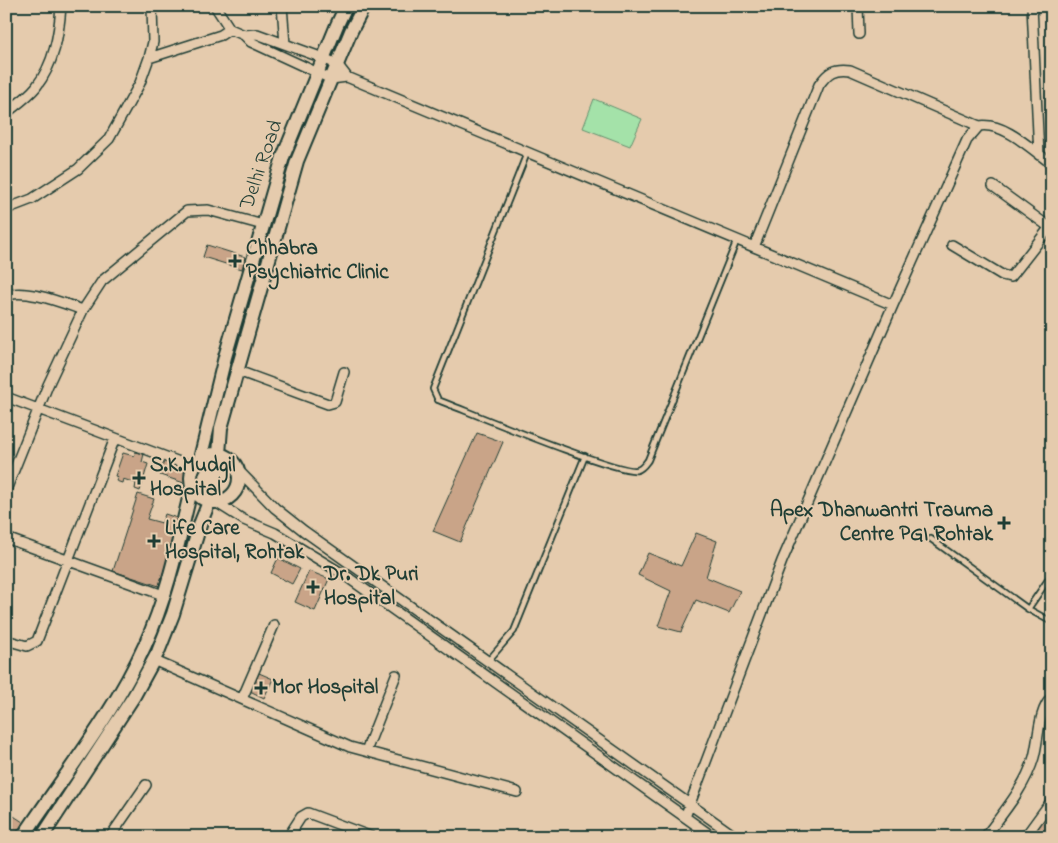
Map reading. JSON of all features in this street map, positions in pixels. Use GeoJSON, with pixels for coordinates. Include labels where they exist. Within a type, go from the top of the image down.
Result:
{"type":"FeatureCollection","features":[{"type":"Feature","properties":{"kind":"main road","name":"Delhi Road"},"geometry":{"type":"LineString","coordinates":[[197,463],[225,357],[283,157],[346,6]]}},
{"type":"Feature","properties":{"kind":"main road","name":"Delhi Road"},"geometry":{"type":"LineString","coordinates":[[219,454],[221,428],[297,161],[337,64],[364,6]]}},
{"type":"Feature","properties":{"kind":"main road"},"geometry":{"type":"LineString","coordinates":[[23,837],[122,689],[145,646],[163,595],[197,463],[207,455],[219,454],[230,458],[239,471],[239,485],[236,493],[230,498],[213,503],[201,522],[173,614],[153,660],[134,696],[42,837]]}},
{"type":"Feature","properties":{"kind":"main road"},"geometry":{"type":"LineString","coordinates":[[192,486],[196,494],[213,503]]}},
{"type":"Feature","properties":{"kind":"street"},"geometry":{"type":"LineString","coordinates":[[6,113],[35,87],[52,58],[60,26],[61,6]]}},
{"type":"Feature","properties":{"kind":"street"},"geometry":{"type":"LineString","coordinates":[[6,209],[32,199],[78,169],[109,139],[140,83],[149,58],[153,42],[152,6]]}},
{"type":"Feature","properties":{"kind":"street"},"geometry":{"type":"LineString","coordinates":[[215,6],[230,29],[244,35],[252,42],[331,79],[347,77]]}},
{"type":"Feature","properties":{"kind":"street"},"geometry":{"type":"LineString","coordinates":[[282,6],[285,44]]}},
{"type":"Feature","properties":{"kind":"street"},"geometry":{"type":"LineString","coordinates":[[858,6],[859,34]]}},
{"type":"Feature","properties":{"kind":"street"},"geometry":{"type":"LineString","coordinates":[[1032,6],[1039,155]]}},
{"type":"Feature","properties":{"kind":"street"},"geometry":{"type":"LineString","coordinates":[[149,58],[221,35],[230,29]]}},
{"type":"Feature","properties":{"kind":"street"},"geometry":{"type":"LineString","coordinates":[[244,35],[257,34],[323,58],[337,64],[347,77],[893,305]]}},
{"type":"Feature","properties":{"kind":"street"},"geometry":{"type":"LineString","coordinates":[[754,247],[820,85],[830,71],[840,68],[850,70],[980,126],[990,126],[1010,134],[1052,164]]}},
{"type":"Feature","properties":{"kind":"street"},"geometry":{"type":"LineString","coordinates":[[685,817],[782,561],[967,140],[980,126]]}},
{"type":"Feature","properties":{"kind":"street"},"geometry":{"type":"LineString","coordinates":[[952,244],[1002,275],[1011,277],[1051,228],[993,186]]}},
{"type":"Feature","properties":{"kind":"street"},"geometry":{"type":"LineString","coordinates":[[6,490],[38,409],[84,310],[102,281],[187,211],[208,210],[263,225]]}},
{"type":"Feature","properties":{"kind":"street"},"geometry":{"type":"LineString","coordinates":[[6,296],[17,293],[33,295],[84,310]]}},
{"type":"Feature","properties":{"kind":"street"},"geometry":{"type":"LineString","coordinates":[[238,371],[328,404],[335,402],[344,372]]}},
{"type":"Feature","properties":{"kind":"street"},"geometry":{"type":"LineString","coordinates":[[6,397],[115,438],[197,463]]}},
{"type":"Feature","properties":{"kind":"street"},"geometry":{"type":"LineString","coordinates":[[6,640],[27,646],[37,641],[115,438]]}},
{"type":"Feature","properties":{"kind":"street"},"geometry":{"type":"LineString","coordinates":[[239,471],[275,508],[304,531],[736,837]]}},
{"type":"Feature","properties":{"kind":"street"},"geometry":{"type":"LineString","coordinates":[[213,503],[244,520],[275,532],[342,574],[713,837]]}},
{"type":"Feature","properties":{"kind":"street"},"geometry":{"type":"LineString","coordinates":[[6,538],[163,595]]}},
{"type":"Feature","properties":{"kind":"street"},"geometry":{"type":"LineString","coordinates":[[242,699],[274,625]]}},
{"type":"Feature","properties":{"kind":"street"},"geometry":{"type":"LineString","coordinates":[[153,660],[350,747],[517,792]]}},
{"type":"Feature","properties":{"kind":"street"},"geometry":{"type":"LineString","coordinates":[[366,751],[396,675]]}},
{"type":"Feature","properties":{"kind":"street"},"geometry":{"type":"LineString","coordinates":[[985,837],[1018,790],[1030,767],[1044,711],[1052,697]]}},
{"type":"Feature","properties":{"kind":"street"},"geometry":{"type":"LineString","coordinates":[[589,748],[595,736]]}},
{"type":"Feature","properties":{"kind":"street"},"geometry":{"type":"LineString","coordinates":[[110,837],[146,785]]}},
{"type":"Feature","properties":{"kind":"street"},"geometry":{"type":"LineString","coordinates":[[1025,837],[1052,800]]}},
{"type":"Feature","properties":{"kind":"street"},"geometry":{"type":"LineString","coordinates":[[288,837],[301,817],[308,813],[372,837]]}},
{"type":"Feature","properties":{"kind":"lane"},"geometry":{"type":"LineString","coordinates":[[527,153],[434,392],[438,400],[585,456],[628,470],[642,467],[648,460],[737,240]]}},
{"type":"Feature","properties":{"kind":"lane"},"geometry":{"type":"LineString","coordinates":[[488,661],[514,631],[585,456]]}},
{"type":"Feature","properties":{"kind":"lane"},"geometry":{"type":"LineString","coordinates":[[931,539],[1028,609],[1052,622]]}},
{"type":"Feature","properties":{"kind":"lane"},"geometry":{"type":"LineString","coordinates":[[1028,609],[1052,574]]}},
{"type":"Feature","properties":{"kind":"green space"},"geometry":{"type":"Polygon","coordinates":[[[594,99],[642,119],[630,146],[583,128],[594,99]]]}},
{"type":"Feature","properties":{"kind":"building"},"geometry":{"type":"Polygon","coordinates":[[[207,245],[245,257],[242,269],[203,257],[207,245]]]}},
{"type":"Feature","properties":{"kind":"building"},"geometry":{"type":"Polygon","coordinates":[[[477,433],[503,442],[460,542],[433,531],[477,433]]]}},
{"type":"Feature","properties":{"kind":"building"},"geometry":{"type":"Polygon","coordinates":[[[136,452],[144,454],[142,462],[148,464],[140,491],[135,489],[136,483],[123,479],[122,483],[116,481],[118,477],[115,476],[123,453],[134,456],[136,452]]]}},
{"type":"Feature","properties":{"kind":"building"},"geometry":{"type":"Polygon","coordinates":[[[164,461],[189,469],[184,483],[160,475],[164,461]]]}},
{"type":"Feature","properties":{"kind":"building"},"geometry":{"type":"Polygon","coordinates":[[[138,494],[154,499],[147,519],[162,523],[165,514],[177,518],[174,527],[177,528],[159,586],[113,571],[138,494]]]}},
{"type":"Feature","properties":{"kind":"building"},"geometry":{"type":"Polygon","coordinates":[[[696,533],[717,541],[706,577],[740,591],[729,613],[696,600],[681,632],[658,626],[671,591],[638,575],[648,553],[681,566],[696,533]]]}},
{"type":"Feature","properties":{"kind":"building"},"geometry":{"type":"Polygon","coordinates":[[[278,558],[300,569],[292,584],[271,573],[278,558]]]}},
{"type":"Feature","properties":{"kind":"building"},"geometry":{"type":"Polygon","coordinates":[[[309,571],[329,579],[315,611],[295,602],[309,571]]]}},
{"type":"Feature","properties":{"kind":"building"},"geometry":{"type":"Polygon","coordinates":[[[259,673],[273,679],[264,698],[250,691],[259,673]]]}},
{"type":"Feature","properties":{"kind":"building"},"geometry":{"type":"Polygon","coordinates":[[[1052,808],[1052,837],[1032,837],[1052,808]]]}},
{"type":"Feature","properties":{"kind":"building"},"geometry":{"type":"Polygon","coordinates":[[[9,813],[23,822],[14,837],[6,837],[6,818],[9,813]]]}},
{"type":"Feature","properties":{"kind":"place","name":"Chhabra Psychiatric Clinic"},"geometry":{"type":"Point","coordinates":[235,261]}},
{"type":"Feature","properties":{"kind":"place","name":"S.K.Mudgil Hospital"},"geometry":{"type":"Point","coordinates":[139,478]}},
{"type":"Feature","properties":{"kind":"place","name":"Apex Dhanwantri Trauma Centre PGI Rohtak"},"geometry":{"type":"Point","coordinates":[1004,523]}},
{"type":"Feature","properties":{"kind":"place","name":"Life Care Hospital, Rohtak"},"geometry":{"type":"Point","coordinates":[154,541]}},
{"type":"Feature","properties":{"kind":"place","name":"Dr. Dk Puri Hospital"},"geometry":{"type":"Point","coordinates":[313,587]}},
{"type":"Feature","properties":{"kind":"place","name":"Mor Hospital"},"geometry":{"type":"Point","coordinates":[261,688]}}]}
